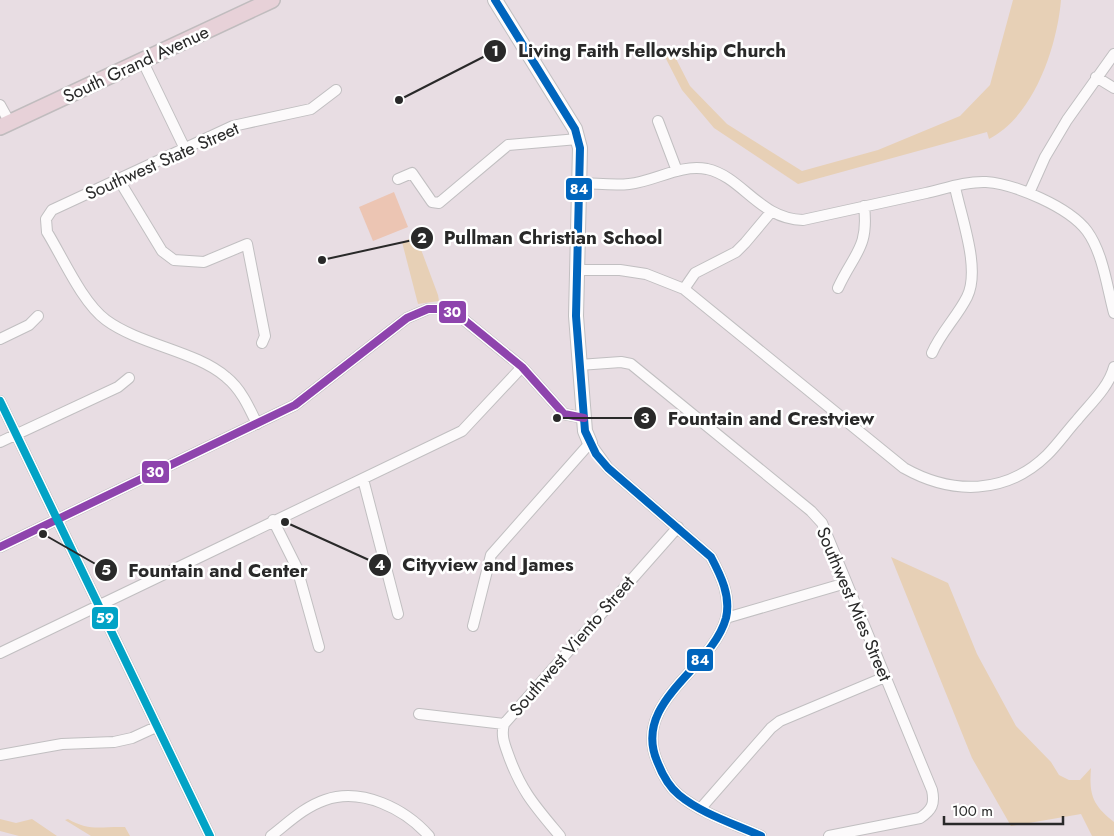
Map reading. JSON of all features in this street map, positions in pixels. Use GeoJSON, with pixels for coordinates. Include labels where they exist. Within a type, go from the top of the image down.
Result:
{"type":"FeatureCollection","features":[{"type":"Feature","properties":{"kind":"main road","name":"South Grand Avenue"},"geometry":{"type":"LineString","coordinates":[[5,125],[272,0]]}},
{"type":"Feature","properties":{"kind":"street"},"geometry":{"type":"LineString","coordinates":[[495,0],[575,129],[578,139],[579,183],[576,270],[579,364],[585,431],[590,443],[608,468],[711,557],[722,576],[727,599],[726,618],[717,640],[659,709],[653,731],[654,754],[663,777],[679,795],[701,808],[761,836]]}},
{"type":"Feature","properties":{"kind":"street"},"geometry":{"type":"LineString","coordinates":[[1029,193],[1045,158],[1096,77],[1114,54]]}},
{"type":"Feature","properties":{"kind":"street"},"geometry":{"type":"LineString","coordinates":[[143,62],[185,149]]}},
{"type":"Feature","properties":{"kind":"street"},"geometry":{"type":"LineString","coordinates":[[1096,77],[1114,88]]}},
{"type":"Feature","properties":{"kind":"street","name":"Southwest State Street"},"geometry":{"type":"LineString","coordinates":[[257,424],[240,391],[226,376],[208,366],[122,330],[104,319],[88,301],[47,232],[46,219],[52,210],[233,126],[311,109],[336,90]]}},
{"type":"Feature","properties":{"kind":"street"},"geometry":{"type":"LineString","coordinates":[[0,105],[5,125]]}},
{"type":"Feature","properties":{"kind":"street"},"geometry":{"type":"LineString","coordinates":[[658,121],[676,170]]}},
{"type":"Feature","properties":{"kind":"street"},"geometry":{"type":"LineString","coordinates":[[398,179],[412,173],[432,202],[439,203],[508,145],[578,139]]}},
{"type":"Feature","properties":{"kind":"street"},"geometry":{"type":"LineString","coordinates":[[579,183],[628,184],[648,181],[676,170],[693,168],[715,172],[771,212],[781,217],[803,220],[955,187],[984,182],[1001,184],[1029,193],[1073,216],[1087,231],[1098,252],[1114,314]]}},
{"type":"Feature","properties":{"kind":"street"},"geometry":{"type":"LineString","coordinates":[[118,180],[162,251],[174,260],[204,262],[247,244],[265,336],[262,342]]}},
{"type":"Feature","properties":{"kind":"street"},"geometry":{"type":"LineString","coordinates":[[932,353],[940,335],[968,295],[972,277],[971,259],[955,187]]}},
{"type":"Feature","properties":{"kind":"street"},"geometry":{"type":"LineString","coordinates":[[838,288],[848,267],[864,244],[867,226],[864,206]]}},
{"type":"Feature","properties":{"kind":"street"},"geometry":{"type":"LineString","coordinates":[[684,289],[696,273],[736,252],[771,212]]}},
{"type":"Feature","properties":{"kind":"street"},"geometry":{"type":"LineString","coordinates":[[576,270],[620,270],[646,274],[684,289],[904,468],[922,478],[941,485],[964,488],[986,486],[1007,480],[1028,470],[1053,448],[1100,392],[1112,375],[1114,367]]}},
{"type":"Feature","properties":{"kind":"street"},"geometry":{"type":"LineString","coordinates":[[0,547],[295,405],[407,318],[428,309],[446,309],[457,314],[522,368],[564,414],[584,418]]}},
{"type":"Feature","properties":{"kind":"street"},"geometry":{"type":"LineString","coordinates":[[0,339],[29,324],[38,316]]}},
{"type":"Feature","properties":{"kind":"street","name":"Southwest Mies Street"},"geometry":{"type":"LineString","coordinates":[[579,364],[621,362],[631,364],[811,511],[822,523],[932,790],[934,802],[929,812],[920,818],[829,836]]}},
{"type":"Feature","properties":{"kind":"street"},"geometry":{"type":"LineString","coordinates":[[0,653],[273,520],[462,431],[522,368]]}},
{"type":"Feature","properties":{"kind":"street"},"geometry":{"type":"LineString","coordinates":[[0,442],[118,387],[128,378]]}},
{"type":"Feature","properties":{"kind":"street"},"geometry":{"type":"LineString","coordinates":[[0,401],[210,836]]}},
{"type":"Feature","properties":{"kind":"street"},"geometry":{"type":"LineString","coordinates":[[473,626],[492,555],[590,443]]}},
{"type":"Feature","properties":{"kind":"street"},"geometry":{"type":"LineString","coordinates":[[363,479],[398,614]]}},
{"type":"Feature","properties":{"kind":"street"},"geometry":{"type":"LineString","coordinates":[[273,520],[297,568],[319,647]]}},
{"type":"Feature","properties":{"kind":"street","name":"Southwest Viento Street"},"geometry":{"type":"LineString","coordinates":[[420,714],[504,724],[678,527]]}},
{"type":"Feature","properties":{"kind":"street"},"geometry":{"type":"LineString","coordinates":[[726,618],[846,583]]}},
{"type":"Feature","properties":{"kind":"street"},"geometry":{"type":"LineString","coordinates":[[701,808],[770,728],[780,721],[885,678]]}},
{"type":"Feature","properties":{"kind":"street"},"geometry":{"type":"LineString","coordinates":[[504,724],[501,734],[516,779],[560,836]]}},
{"type":"Feature","properties":{"kind":"street"},"geometry":{"type":"LineString","coordinates":[[0,755],[62,744],[114,742],[132,738],[156,727]]}},
{"type":"Feature","properties":{"kind":"street"},"geometry":{"type":"LineString","coordinates":[[271,836],[302,811],[326,800],[351,796],[376,800],[399,811],[421,826],[429,836]]}},
{"type":"Feature","properties":{"kind":"shaded area"},"geometry":{"type":"Polygon","coordinates":[[[1013,0],[1061,0],[1054,38],[1040,78],[1031,97],[1019,114],[1005,128],[989,139],[987,132],[798,184],[714,128],[682,90],[664,55],[672,51],[690,86],[727,124],[802,171],[878,150],[960,116],[990,85],[1013,0]]]}},
{"type":"Feature","properties":{"kind":"shaded area"},"geometry":{"type":"Polygon","coordinates":[[[394,192],[408,227],[373,241],[359,207],[394,192]]]}},
{"type":"Feature","properties":{"kind":"shaded area"},"geometry":{"type":"Polygon","coordinates":[[[416,236],[439,301],[418,304],[402,242],[416,236]]]}},
{"type":"Feature","properties":{"kind":"shaded area"},"geometry":{"type":"Polygon","coordinates":[[[891,557],[948,583],[977,654],[1016,726],[1051,762],[1059,775],[1069,780],[1080,780],[1091,768],[1091,785],[1094,798],[1101,810],[1114,822],[1114,836],[1092,836],[1081,814],[1011,826],[972,758],[891,557]]]}},
{"type":"Feature","properties":{"kind":"shaded area"},"geometry":{"type":"Polygon","coordinates":[[[0,819],[16,823],[32,819],[57,836],[19,836],[0,831],[0,819]]]}},
{"type":"Feature","properties":{"kind":"shaded area"},"geometry":{"type":"Polygon","coordinates":[[[68,819],[83,826],[96,828],[125,827],[130,836],[91,836],[65,820],[68,819]]]}},
{"type":"Feature","properties":{"kind":"transit line","name":"84"},"geometry":{"type":"LineString","coordinates":[[495,0],[575,129],[580,148],[576,316],[585,431],[596,454],[608,468],[711,557],[726,594],[726,618],[718,636],[664,703],[655,721],[652,740],[657,761],[669,784],[688,802],[708,813],[761,836]]}},
{"type":"Feature","properties":{"kind":"transit line","name":"30"},"geometry":{"type":"LineString","coordinates":[[0,547],[295,405],[407,318],[428,309],[446,309],[457,314],[522,367],[564,414],[584,418]]}},
{"type":"Feature","properties":{"kind":"transit line","name":"59"},"geometry":{"type":"LineString","coordinates":[[0,401],[210,836]]}},
{"type":"Feature","properties":{"kind":"place","name":"Living Faith Fellowship Church"},"geometry":{"type":"Point","coordinates":[399,100]}},
{"type":"Feature","properties":{"kind":"place","name":"Pullman Christian School"},"geometry":{"type":"Point","coordinates":[322,260]}},
{"type":"Feature","properties":{"kind":"place","name":"Fountain and Crestview"},"geometry":{"type":"Point","coordinates":[557,418]}},
{"type":"Feature","properties":{"kind":"place","name":"Cityview and James"},"geometry":{"type":"Point","coordinates":[285,522]}},
{"type":"Feature","properties":{"kind":"place","name":"Fountain and Center"},"geometry":{"type":"Point","coordinates":[43,534]}}]}
